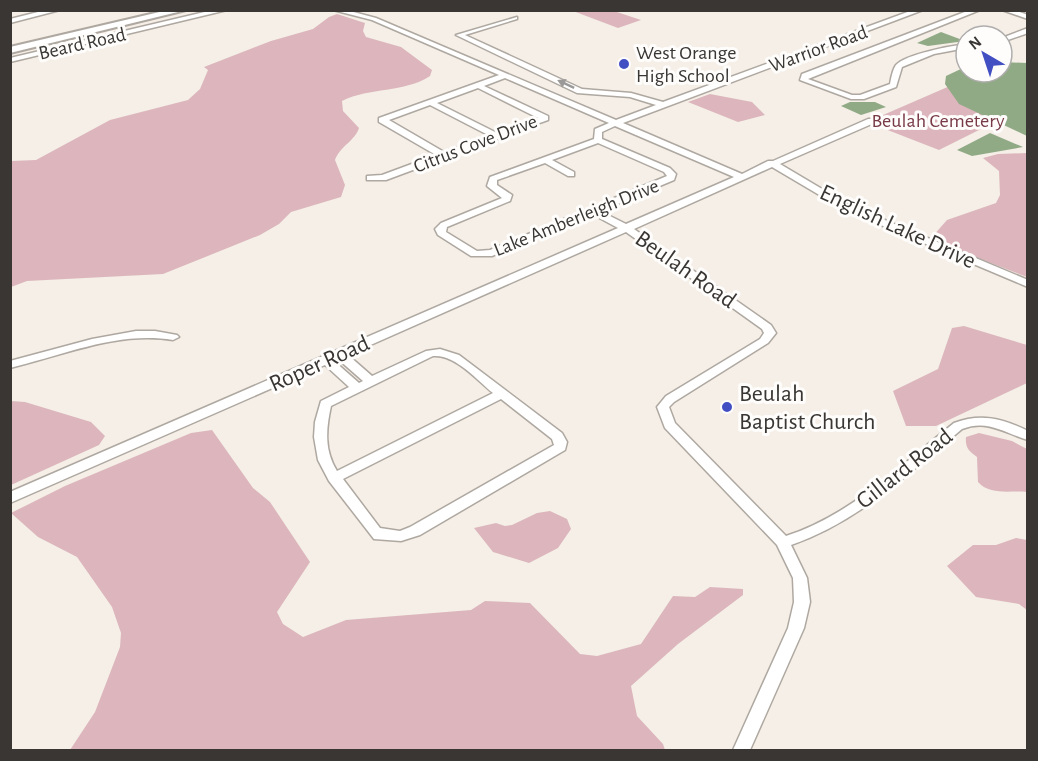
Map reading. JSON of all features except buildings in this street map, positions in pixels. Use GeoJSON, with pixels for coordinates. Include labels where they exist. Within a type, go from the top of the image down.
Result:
{"type":"FeatureCollection","features":[{"type":"Feature","properties":{"kind":"highway"},"geometry":{"type":"LineString","coordinates":[[10,44],[161,10]]}},
{"type":"Feature","properties":{"kind":"highway"},"geometry":{"type":"LineString","coordinates":[[10,50],[182,10]]}},
{"type":"Feature","properties":{"kind":"street"},"geometry":{"type":"LineString","coordinates":[[10,21],[57,10]]}},
{"type":"Feature","properties":{"kind":"street","name":"Beard Road"},"geometry":{"type":"LineString","coordinates":[[10,60],[224,10]]}},
{"type":"Feature","properties":{"kind":"street"},"geometry":{"type":"LineString","coordinates":[[336,10],[374,19],[741,177]]}},
{"type":"Feature","properties":{"kind":"street","name":"Warrior Road"},"geometry":{"type":"LineString","coordinates":[[615,123],[920,10]]}},
{"type":"Feature","properties":{"kind":"street"},"geometry":{"type":"LineString","coordinates":[[954,48],[912,59],[899,66],[893,85],[861,97],[851,97],[804,80],[805,76],[977,10]]}},
{"type":"Feature","properties":{"kind":"street"},"geometry":{"type":"LineString","coordinates":[[1005,10],[1028,17]]}},
{"type":"Feature","properties":{"kind":"street"},"geometry":{"type":"LineString","coordinates":[[515,18],[459,35],[580,90],[644,97],[666,104]]}},
{"type":"Feature","properties":{"kind":"street"},"geometry":{"type":"LineString","coordinates":[[880,25],[891,28]]}},
{"type":"Feature","properties":{"kind":"street"},"geometry":{"type":"LineString","coordinates":[[901,32],[911,35]]}},
{"type":"Feature","properties":{"kind":"street"},"geometry":{"type":"LineString","coordinates":[[444,156],[382,120],[506,75],[529,72],[532,70],[530,68]]}},
{"type":"Feature","properties":{"kind":"street","name":"Citrus Cove Drive"},"geometry":{"type":"LineString","coordinates":[[370,178],[383,178],[499,137],[545,118],[477,85]]}},
{"type":"Feature","properties":{"kind":"street"},"geometry":{"type":"LineString","coordinates":[[429,102],[499,137]]}},
{"type":"Feature","properties":{"kind":"street","name":"Beulah Road"},"geometry":{"type":"LineString","coordinates":[[627,228],[871,121]]}},
{"type":"Feature","properties":{"kind":"street","name":"Lake Amberleigh Drive"},"geometry":{"type":"LineString","coordinates":[[598,140],[598,131],[615,123]]}},
{"type":"Feature","properties":{"kind":"street","name":"Lake Amberleigh Drive"},"geometry":{"type":"LineString","coordinates":[[598,140],[672,174],[671,178],[483,255],[475,254],[441,233],[440,229],[444,225],[507,199],[507,195],[492,186],[493,179],[544,159],[598,140]]}},
{"type":"Feature","properties":{"kind":"street"},"geometry":{"type":"LineString","coordinates":[[544,159],[571,174]]}},
{"type":"Feature","properties":{"kind":"street","name":"English Lake Drive"},"geometry":{"type":"LineString","coordinates":[[771,163],[846,207],[1028,284]]}},
{"type":"Feature","properties":{"kind":"street"},"geometry":{"type":"LineString","coordinates":[[593,211],[627,228]]}},
{"type":"Feature","properties":{"kind":"street","name":"Beulah Road"},"geometry":{"type":"LineString","coordinates":[[627,228],[767,327],[770,333],[764,342],[670,399],[663,407],[663,414],[669,425],[783,542]]}},
{"type":"Feature","properties":{"kind":"street","name":"Roper Road"},"geometry":{"type":"LineString","coordinates":[[10,498],[627,228]]}},
{"type":"Feature","properties":{"kind":"street"},"geometry":{"type":"LineString","coordinates":[[10,365],[148,332],[173,337]]}},
{"type":"Feature","properties":{"kind":"street"},"geometry":{"type":"LineString","coordinates":[[440,352],[455,357],[557,436],[561,441],[560,447],[415,531],[401,536],[379,535],[368,524],[360,509],[322,460],[322,426],[325,404],[356,387],[430,353],[440,352]]}},
{"type":"Feature","properties":{"kind":"street"},"geometry":{"type":"LineString","coordinates":[[340,354],[370,381]]}},
{"type":"Feature","properties":{"kind":"street"},"geometry":{"type":"LineString","coordinates":[[326,360],[356,387]]}},
{"type":"Feature","properties":{"kind":"street"},"geometry":{"type":"LineString","coordinates":[[334,478],[502,393]]}},
{"type":"Feature","properties":{"kind":"street","name":"Gillard Road"},"geometry":{"type":"LineString","coordinates":[[783,542],[807,536],[834,524],[958,426],[972,419],[986,420],[1010,427],[1028,436]]}},
{"type":"Feature","properties":{"kind":"street"},"geometry":{"type":"LineString","coordinates":[[742,750],[796,628],[802,602],[800,578],[783,542]]}},
{"type":"Feature","properties":{"kind":"green space"},"geometry":{"type":"Polygon","coordinates":[[[573,11],[614,11],[641,20],[618,28],[573,11]]]}},
{"type":"Feature","properties":{"kind":"green space"},"geometry":{"type":"Polygon","coordinates":[[[337,14],[365,23],[363,31],[366,37],[401,47],[432,70],[430,76],[409,85],[342,101],[343,111],[359,128],[335,160],[345,185],[341,197],[291,212],[279,224],[260,235],[163,274],[27,281],[11,287],[11,161],[36,160],[110,120],[188,100],[200,89],[208,70],[204,67],[271,41],[313,29],[337,14]]]}},
{"type":"Feature","properties":{"kind":"green space","name":"Beulah Cemetery"},"geometry":{"type":"Polygon","coordinates":[[[954,84],[965,84],[1027,106],[939,150],[867,122],[954,84]]]}},
{"type":"Feature","properties":{"kind":"green space"},"geometry":{"type":"Polygon","coordinates":[[[710,94],[752,102],[765,115],[738,122],[688,102],[710,94]]]}},
{"type":"Feature","properties":{"kind":"green space"},"geometry":{"type":"Polygon","coordinates":[[[1027,153],[1027,277],[965,253],[932,237],[947,220],[996,203],[1000,195],[999,171],[983,158],[998,154],[1027,153]]]}},
{"type":"Feature","properties":{"kind":"green space"},"geometry":{"type":"Polygon","coordinates":[[[964,326],[1027,345],[1027,383],[936,426],[906,426],[893,391],[938,369],[952,328],[964,326]]]}},
{"type":"Feature","properties":{"kind":"green space"},"geometry":{"type":"Polygon","coordinates":[[[11,401],[25,402],[91,422],[105,436],[99,445],[11,485],[11,401]]]}},
{"type":"Feature","properties":{"kind":"green space"},"geometry":{"type":"Polygon","coordinates":[[[212,430],[253,488],[270,502],[310,562],[277,612],[283,624],[303,637],[346,620],[471,610],[485,601],[530,603],[580,654],[597,656],[641,644],[673,596],[695,597],[710,587],[743,589],[743,595],[678,644],[631,686],[637,716],[663,744],[665,750],[70,750],[95,712],[120,647],[121,633],[112,607],[77,557],[38,537],[11,513],[65,486],[191,433],[212,430]]]}},
{"type":"Feature","properties":{"kind":"green space"},"geometry":{"type":"Polygon","coordinates":[[[979,433],[1012,441],[1027,449],[1027,492],[995,491],[978,482],[977,457],[968,449],[966,437],[979,433]]]}},
{"type":"Feature","properties":{"kind":"green space"},"geometry":{"type":"Polygon","coordinates":[[[550,511],[567,519],[571,529],[558,548],[529,563],[493,552],[474,528],[496,523],[505,526],[512,525],[537,513],[550,511]]]}},
{"type":"Feature","properties":{"kind":"green space"},"geometry":{"type":"Polygon","coordinates":[[[1016,538],[1027,540],[1027,610],[1019,604],[976,597],[947,566],[973,545],[996,545],[1016,538]]]}},
{"type":"Feature","properties":{"kind":"shaded area"},"geometry":{"type":"Polygon","coordinates":[[[941,32],[954,37],[954,42],[928,46],[917,43],[941,32]]]}},
{"type":"Feature","properties":{"kind":"shaded area"},"geometry":{"type":"Polygon","coordinates":[[[1014,62],[1027,63],[1027,136],[959,104],[945,84],[946,76],[954,72],[954,84],[1014,84],[1014,62]]]}},
{"type":"Feature","properties":{"kind":"shaded area"},"geometry":{"type":"Polygon","coordinates":[[[850,102],[875,102],[886,107],[861,115],[841,106],[850,102]]]}},
{"type":"Feature","properties":{"kind":"shaded area"},"geometry":{"type":"Polygon","coordinates":[[[990,133],[1023,147],[972,156],[957,150],[990,133]]]}},
{"type":"Feature","properties":{"kind":"place","name":"West Orange High School"},"geometry":{"type":"Point","coordinates":[624,64]}},
{"type":"Feature","properties":{"kind":"place","name":"Beulah Baptist Church"},"geometry":{"type":"Point","coordinates":[727,407]}}]}
